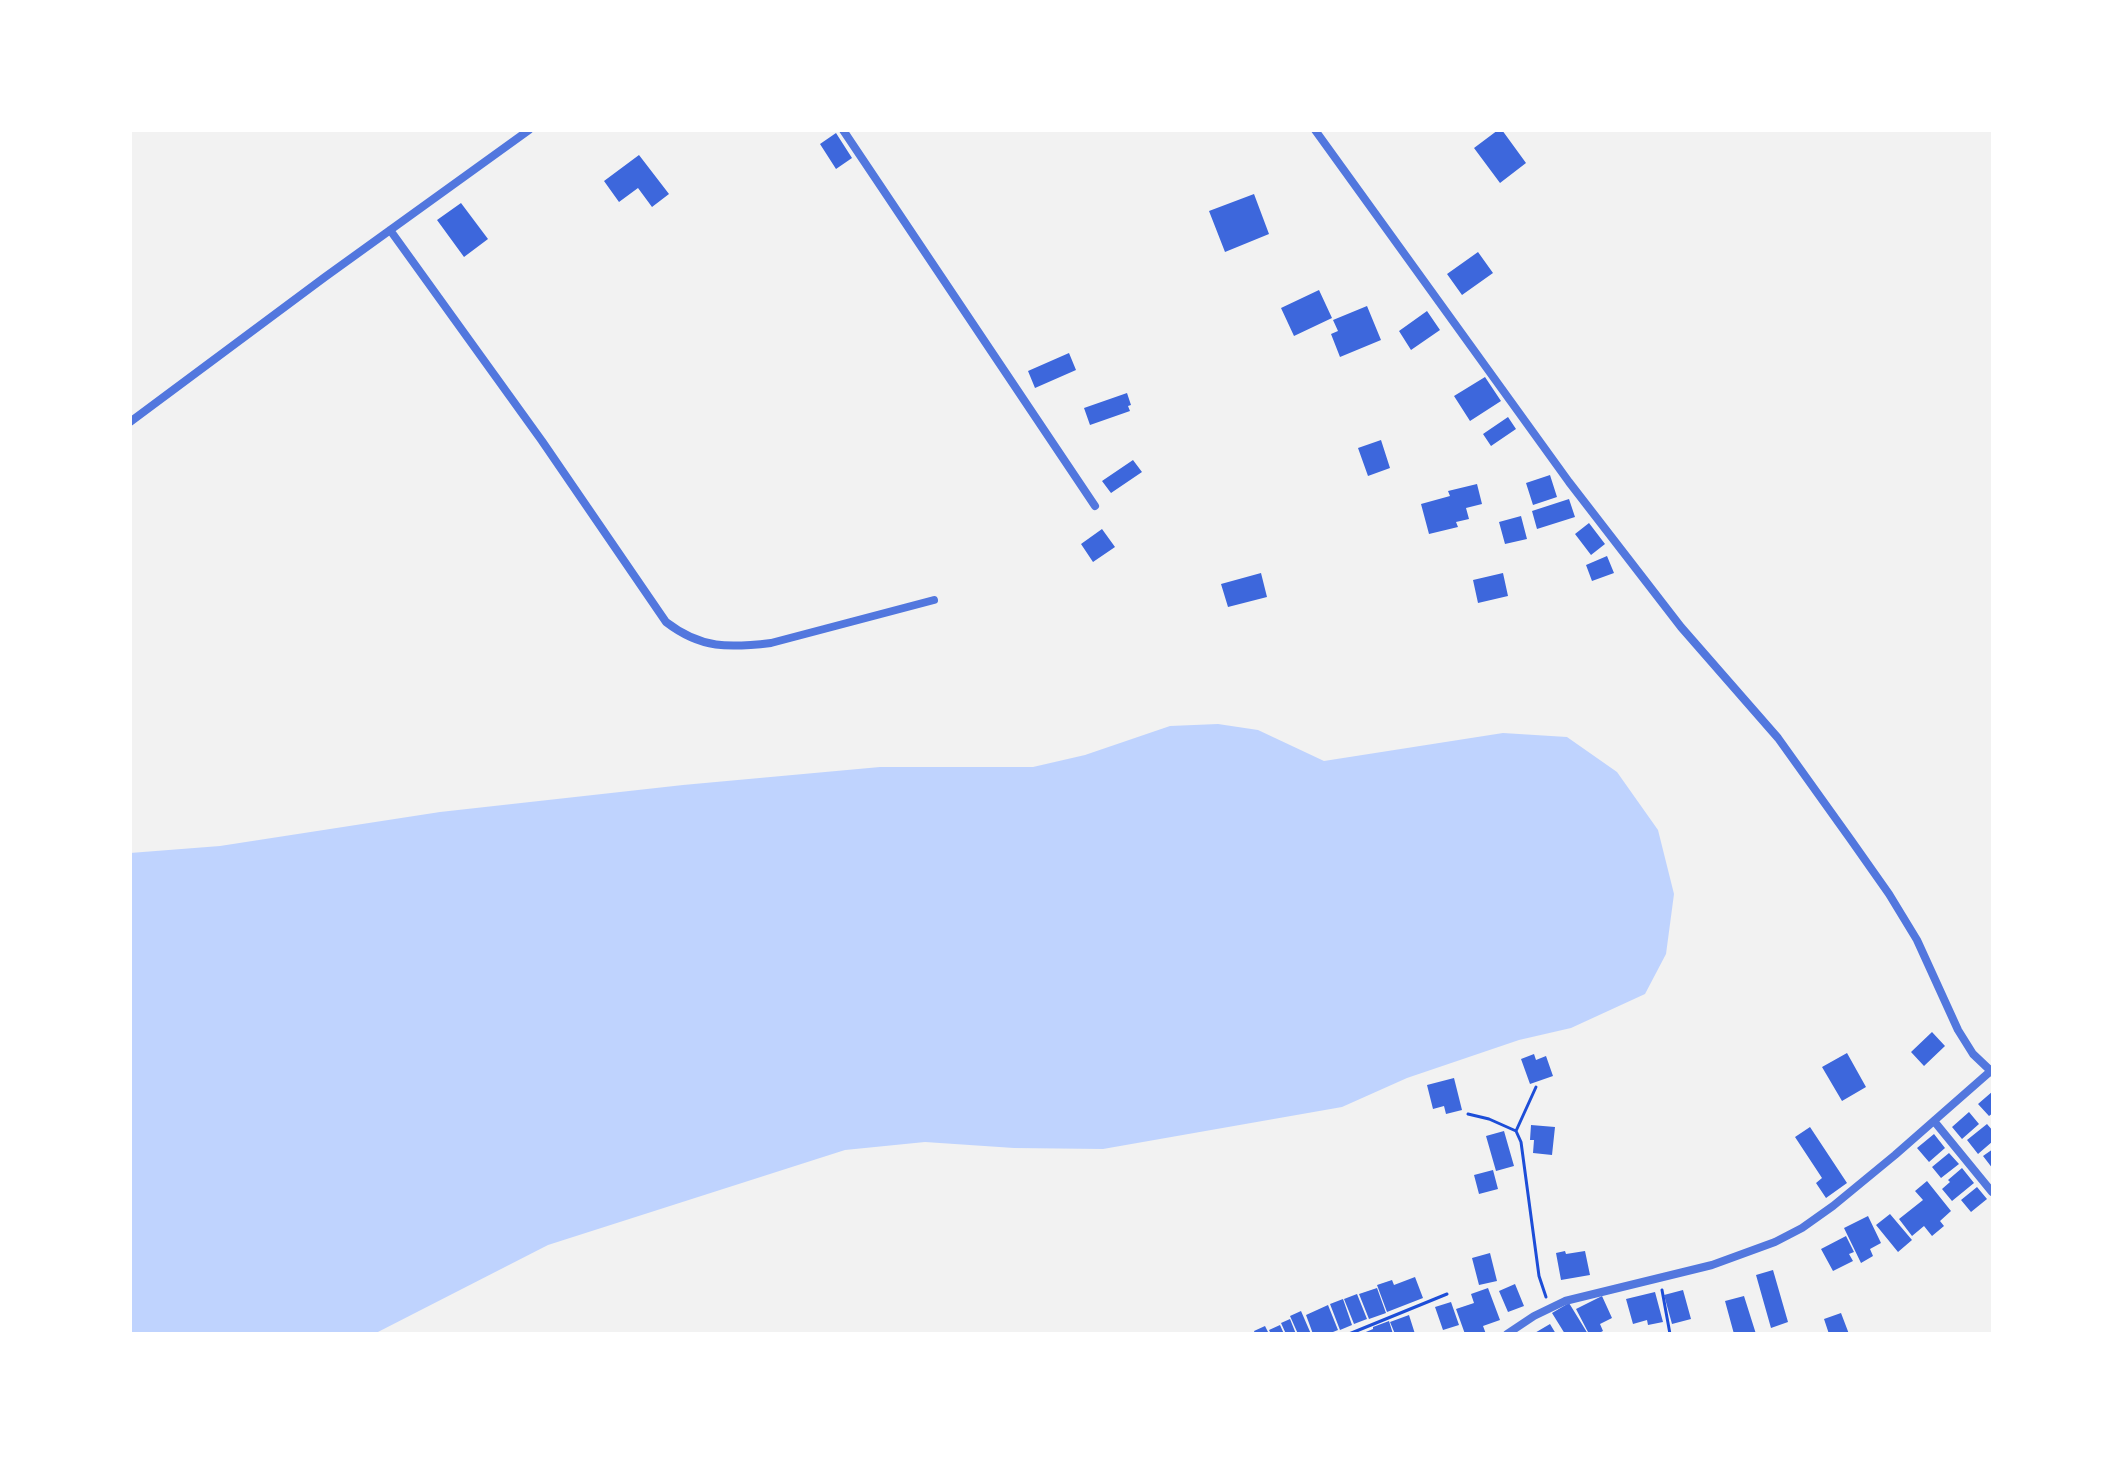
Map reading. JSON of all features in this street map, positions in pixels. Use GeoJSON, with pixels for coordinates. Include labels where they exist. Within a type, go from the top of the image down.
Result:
{"type":"FeatureCollection","features":[{"type":"Feature","properties":{"kind":"street"},"geometry":{"type":"LineString","coordinates":[[130,422],[529,130]]}},
{"type":"Feature","properties":{"kind":"street"},"geometry":{"type":"LineString","coordinates":[[843,130],[1095,506]]}},
{"type":"Feature","properties":{"kind":"street"},"geometry":{"type":"LineString","coordinates":[[1315,130],[1569,482],[1681,627],[1787,751],[1889,894],[1917,940],[1958,1030],[1973,1054],[1992,1071],[1833,1206],[1802,1228],[1740,1256],[1565,1301],[1507,1334]]}},
{"type":"Feature","properties":{"kind":"street"},"geometry":{"type":"LineString","coordinates":[[390,230],[542,441],[666,622],[682,634],[723,647],[771,643],[934,600]]}},
{"type":"Feature","properties":{"kind":"street"},"geometry":{"type":"LineString","coordinates":[[1934,1121],[1992,1192]]}},
{"type":"Feature","properties":{"kind":"path"},"geometry":{"type":"LineString","coordinates":[[1516,1131],[1536,1087]]}},
{"type":"Feature","properties":{"kind":"path"},"geometry":{"type":"LineString","coordinates":[[1468,1114],[1516,1131],[1521,1142],[1539,1276],[1549,1308]]}},
{"type":"Feature","properties":{"kind":"path"},"geometry":{"type":"LineString","coordinates":[[1659,1279],[1670,1334]]}},
{"type":"Feature","properties":{"kind":"path"},"geometry":{"type":"LineString","coordinates":[[1349,1334],[1447,1294]]}},
{"type":"Feature","properties":{"kind":"water"},"geometry":{"type":"Polygon","coordinates":[[[1218,724],[1258,730],[1324,761],[1503,733],[1567,737],[1617,772],[1658,830],[1674,894],[1666,954],[1645,994],[1571,1028],[1519,1040],[1407,1078],[1342,1107],[1103,1149],[1014,1148],[925,1142],[845,1150],[548,1245],[374,1334],[130,1334],[130,853],[220,846],[440,812],[683,785],[880,767],[1033,767],[1085,755],[1170,726],[1218,724]]]}},
{"type":"Feature","properties":{"kind":"building"},"geometry":{"type":"Polygon","coordinates":[[[1502,130],[1526,163],[1500,183],[1474,148],[1502,130]]]}},
{"type":"Feature","properties":{"kind":"building"},"geometry":{"type":"Polygon","coordinates":[[[836,133],[852,158],[836,169],[820,144],[836,133]]]}},
{"type":"Feature","properties":{"kind":"building"},"geometry":{"type":"Polygon","coordinates":[[[639,155],[669,194],[652,207],[638,188],[619,202],[604,181],[639,155]]]}},
{"type":"Feature","properties":{"kind":"building"},"geometry":{"type":"Polygon","coordinates":[[[1254,194],[1269,234],[1225,252],[1209,211],[1254,194]]]}},
{"type":"Feature","properties":{"kind":"building"},"geometry":{"type":"Polygon","coordinates":[[[461,203],[488,239],[464,257],[437,220],[461,203]]]}},
{"type":"Feature","properties":{"kind":"building"},"geometry":{"type":"Polygon","coordinates":[[[1478,252],[1493,273],[1462,295],[1447,274],[1478,252]]]}},
{"type":"Feature","properties":{"kind":"building"},"geometry":{"type":"Polygon","coordinates":[[[1319,290],[1332,318],[1294,336],[1281,308],[1319,290]]]}},
{"type":"Feature","properties":{"kind":"building"},"geometry":{"type":"Polygon","coordinates":[[[1367,306],[1381,340],[1340,357],[1331,334],[1338,331],[1333,320],[1367,306]]]}},
{"type":"Feature","properties":{"kind":"building"},"geometry":{"type":"Polygon","coordinates":[[[1427,311],[1440,330],[1411,350],[1399,331],[1427,311]]]}},
{"type":"Feature","properties":{"kind":"building"},"geometry":{"type":"Polygon","coordinates":[[[1069,353],[1076,370],[1035,388],[1028,371],[1069,353]]]}},
{"type":"Feature","properties":{"kind":"building"},"geometry":{"type":"Polygon","coordinates":[[[1485,377],[1501,401],[1470,421],[1454,396],[1485,377]]]}},
{"type":"Feature","properties":{"kind":"building"},"geometry":{"type":"Polygon","coordinates":[[[1127,393],[1130,411],[1090,425],[1084,408],[1127,393]]]}},
{"type":"Feature","properties":{"kind":"building"},"geometry":{"type":"Polygon","coordinates":[[[1508,417],[1516,429],[1491,446],[1483,434],[1508,417]]]}},
{"type":"Feature","properties":{"kind":"building"},"geometry":{"type":"Polygon","coordinates":[[[1381,440],[1390,468],[1368,476],[1358,448],[1381,440]]]}},
{"type":"Feature","properties":{"kind":"building"},"geometry":{"type":"Polygon","coordinates":[[[1133,460],[1142,472],[1111,493],[1102,481],[1133,460]]]}},
{"type":"Feature","properties":{"kind":"building"},"geometry":{"type":"Polygon","coordinates":[[[1550,475],[1557,497],[1533,505],[1526,483],[1550,475]]]}},
{"type":"Feature","properties":{"kind":"building"},"geometry":{"type":"Polygon","coordinates":[[[1477,484],[1482,504],[1466,508],[1469,519],[1456,522],[1458,527],[1429,534],[1421,504],[1450,496],[1448,491],[1477,484]]]}},
{"type":"Feature","properties":{"kind":"building"},"geometry":{"type":"Polygon","coordinates":[[[1569,499],[1575,517],[1537,529],[1532,511],[1569,499]]]}},
{"type":"Feature","properties":{"kind":"building"},"geometry":{"type":"Polygon","coordinates":[[[1521,516],[1527,539],[1505,544],[1499,522],[1521,516]]]}},
{"type":"Feature","properties":{"kind":"building"},"geometry":{"type":"Polygon","coordinates":[[[1589,523],[1605,544],[1591,555],[1575,534],[1589,523]]]}},
{"type":"Feature","properties":{"kind":"building"},"geometry":{"type":"Polygon","coordinates":[[[1102,529],[1115,547],[1093,562],[1081,544],[1102,529]]]}},
{"type":"Feature","properties":{"kind":"building"},"geometry":{"type":"Polygon","coordinates":[[[1607,556],[1614,573],[1592,581],[1586,565],[1607,556]]]}},
{"type":"Feature","properties":{"kind":"building"},"geometry":{"type":"Polygon","coordinates":[[[1261,573],[1267,597],[1228,607],[1221,584],[1261,573]]]}},
{"type":"Feature","properties":{"kind":"building"},"geometry":{"type":"Polygon","coordinates":[[[1503,573],[1508,596],[1478,603],[1473,580],[1503,573]]]}},
{"type":"Feature","properties":{"kind":"building"},"geometry":{"type":"Polygon","coordinates":[[[1932,1032],[1945,1046],[1924,1066],[1911,1052],[1932,1032]]]}},
{"type":"Feature","properties":{"kind":"building"},"geometry":{"type":"Polygon","coordinates":[[[1847,1053],[1866,1087],[1842,1101],[1822,1067],[1847,1053]]]}},
{"type":"Feature","properties":{"kind":"building"},"geometry":{"type":"Polygon","coordinates":[[[1534,1054],[1536,1060],[1546,1056],[1553,1076],[1530,1084],[1521,1059],[1534,1054]]]}},
{"type":"Feature","properties":{"kind":"building"},"geometry":{"type":"Polygon","coordinates":[[[1454,1078],[1462,1110],[1446,1114],[1444,1106],[1433,1109],[1427,1085],[1454,1078]]]}},
{"type":"Feature","properties":{"kind":"building"},"geometry":{"type":"Polygon","coordinates":[[[1993,1091],[1993,1113],[1989,1116],[1978,1104],[1993,1091]]]}},
{"type":"Feature","properties":{"kind":"building"},"geometry":{"type":"Polygon","coordinates":[[[1969,1112],[1979,1124],[1962,1139],[1952,1127],[1969,1112]]]}},
{"type":"Feature","properties":{"kind":"building"},"geometry":{"type":"Polygon","coordinates":[[[1987,1124],[1993,1131],[1993,1141],[1978,1154],[1967,1140],[1987,1124]]]}},
{"type":"Feature","properties":{"kind":"building"},"geometry":{"type":"Polygon","coordinates":[[[1531,1125],[1555,1127],[1552,1155],[1533,1153],[1531,1125]]]}},
{"type":"Feature","properties":{"kind":"building"},"geometry":{"type":"Polygon","coordinates":[[[1810,1127],[1847,1183],[1826,1198],[1816,1183],[1822,1178],[1795,1137],[1810,1127]]]}},
{"type":"Feature","properties":{"kind":"building"},"geometry":{"type":"Polygon","coordinates":[[[1504,1131],[1514,1166],[1496,1171],[1486,1136],[1504,1131]]]}},
{"type":"Feature","properties":{"kind":"building"},"geometry":{"type":"Polygon","coordinates":[[[1934,1134],[1945,1148],[1929,1162],[1917,1148],[1934,1134]]]}},
{"type":"Feature","properties":{"kind":"building"},"geometry":{"type":"Polygon","coordinates":[[[1993,1149],[1993,1169],[1983,1156],[1993,1149]]]}},
{"type":"Feature","properties":{"kind":"building"},"geometry":{"type":"Polygon","coordinates":[[[1949,1153],[1959,1164],[1941,1178],[1932,1167],[1949,1153]]]}},
{"type":"Feature","properties":{"kind":"building"},"geometry":{"type":"Polygon","coordinates":[[[1962,1168],[1974,1183],[1952,1201],[1942,1189],[1962,1168]]]}},
{"type":"Feature","properties":{"kind":"building"},"geometry":{"type":"Polygon","coordinates":[[[1493,1170],[1498,1189],[1479,1194],[1474,1175],[1493,1170]]]}},
{"type":"Feature","properties":{"kind":"building"},"geometry":{"type":"Polygon","coordinates":[[[1927,1181],[1951,1211],[1940,1221],[1944,1226],[1932,1236],[1924,1226],[1912,1236],[1899,1219],[1923,1200],[1915,1191],[1927,1181]]]}},
{"type":"Feature","properties":{"kind":"building"},"geometry":{"type":"Polygon","coordinates":[[[1977,1187],[1987,1199],[1971,1212],[1961,1200],[1977,1187]]]}},
{"type":"Feature","properties":{"kind":"building"},"geometry":{"type":"Polygon","coordinates":[[[1890,1214],[1912,1240],[1898,1252],[1876,1225],[1890,1214]]]}},
{"type":"Feature","properties":{"kind":"building"},"geometry":{"type":"Polygon","coordinates":[[[1868,1216],[1881,1243],[1870,1249],[1873,1256],[1861,1263],[1844,1228],[1868,1216]]]}},
{"type":"Feature","properties":{"kind":"building"},"geometry":{"type":"Polygon","coordinates":[[[1846,1236],[1854,1252],[1849,1254],[1853,1261],[1833,1271],[1821,1249],[1846,1236]]]}},
{"type":"Feature","properties":{"kind":"building"},"geometry":{"type":"Polygon","coordinates":[[[1565,1251],[1566,1254],[1585,1251],[1590,1275],[1561,1280],[1556,1253],[1565,1251]]]}},
{"type":"Feature","properties":{"kind":"building"},"geometry":{"type":"Polygon","coordinates":[[[1490,1253],[1497,1281],[1479,1285],[1472,1258],[1490,1253]]]}},
{"type":"Feature","properties":{"kind":"building"},"geometry":{"type":"Polygon","coordinates":[[[1773,1270],[1788,1322],[1771,1328],[1756,1275],[1773,1270]]]}},
{"type":"Feature","properties":{"kind":"building"},"geometry":{"type":"Polygon","coordinates":[[[1415,1277],[1423,1298],[1387,1312],[1377,1285],[1392,1280],[1394,1285],[1415,1277]]]}},
{"type":"Feature","properties":{"kind":"building"},"geometry":{"type":"Polygon","coordinates":[[[1515,1284],[1524,1306],[1508,1312],[1499,1291],[1515,1284]]]}},
{"type":"Feature","properties":{"kind":"building"},"geometry":{"type":"Polygon","coordinates":[[[1377,1288],[1386,1313],[1369,1319],[1359,1294],[1377,1288]]]}},
{"type":"Feature","properties":{"kind":"building"},"geometry":{"type":"Polygon","coordinates":[[[1488,1288],[1500,1320],[1483,1326],[1486,1334],[1465,1334],[1456,1309],[1474,1303],[1471,1294],[1488,1288]]]}},
{"type":"Feature","properties":{"kind":"building"},"geometry":{"type":"Polygon","coordinates":[[[1683,1290],[1691,1319],[1672,1324],[1664,1295],[1683,1290]]]}},
{"type":"Feature","properties":{"kind":"building"},"geometry":{"type":"Polygon","coordinates":[[[1655,1292],[1663,1322],[1648,1325],[1647,1320],[1633,1324],[1626,1299],[1655,1292]]]}},
{"type":"Feature","properties":{"kind":"building"},"geometry":{"type":"Polygon","coordinates":[[[1357,1294],[1367,1319],[1354,1324],[1344,1299],[1357,1294]]]}},
{"type":"Feature","properties":{"kind":"building"},"geometry":{"type":"Polygon","coordinates":[[[1602,1296],[1612,1318],[1600,1324],[1603,1331],[1589,1334],[1576,1309],[1602,1296]]]}},
{"type":"Feature","properties":{"kind":"building"},"geometry":{"type":"Polygon","coordinates":[[[1744,1296],[1756,1334],[1734,1334],[1725,1301],[1744,1296]]]}},
{"type":"Feature","properties":{"kind":"building"},"geometry":{"type":"Polygon","coordinates":[[[1343,1299],[1352,1325],[1340,1330],[1330,1304],[1343,1299]]]}},
{"type":"Feature","properties":{"kind":"building"},"geometry":{"type":"Polygon","coordinates":[[[1451,1302],[1459,1325],[1443,1330],[1435,1307],[1451,1302]]]}},
{"type":"Feature","properties":{"kind":"building"},"geometry":{"type":"Polygon","coordinates":[[[1569,1303],[1588,1334],[1565,1334],[1552,1313],[1569,1303]]]}},
{"type":"Feature","properties":{"kind":"building"},"geometry":{"type":"Polygon","coordinates":[[[1328,1305],[1338,1330],[1313,1334],[1306,1315],[1328,1305]]]}},
{"type":"Feature","properties":{"kind":"building"},"geometry":{"type":"Polygon","coordinates":[[[1301,1311],[1311,1334],[1298,1334],[1290,1316],[1301,1311]]]}},
{"type":"Feature","properties":{"kind":"building"},"geometry":{"type":"Polygon","coordinates":[[[1841,1313],[1849,1334],[1829,1334],[1824,1319],[1841,1313]]]}},
{"type":"Feature","properties":{"kind":"building"},"geometry":{"type":"Polygon","coordinates":[[[1409,1315],[1415,1334],[1395,1334],[1390,1322],[1409,1315]]]}},
{"type":"Feature","properties":{"kind":"building"},"geometry":{"type":"Polygon","coordinates":[[[1290,1319],[1296,1334],[1286,1334],[1281,1323],[1290,1319]]]}},
{"type":"Feature","properties":{"kind":"building"},"geometry":{"type":"Polygon","coordinates":[[[1389,1321],[1393,1334],[1361,1334],[1373,1327],[1389,1321]]]}},
{"type":"Feature","properties":{"kind":"building"},"geometry":{"type":"Polygon","coordinates":[[[1550,1324],[1556,1334],[1533,1334],[1550,1324]]]}},
{"type":"Feature","properties":{"kind":"building"},"geometry":{"type":"Polygon","coordinates":[[[1280,1325],[1284,1334],[1271,1334],[1269,1330],[1280,1325]]]}},
{"type":"Feature","properties":{"kind":"building"},"geometry":{"type":"Polygon","coordinates":[[[1265,1326],[1269,1334],[1255,1334],[1254,1331],[1265,1326]]]}}]}
